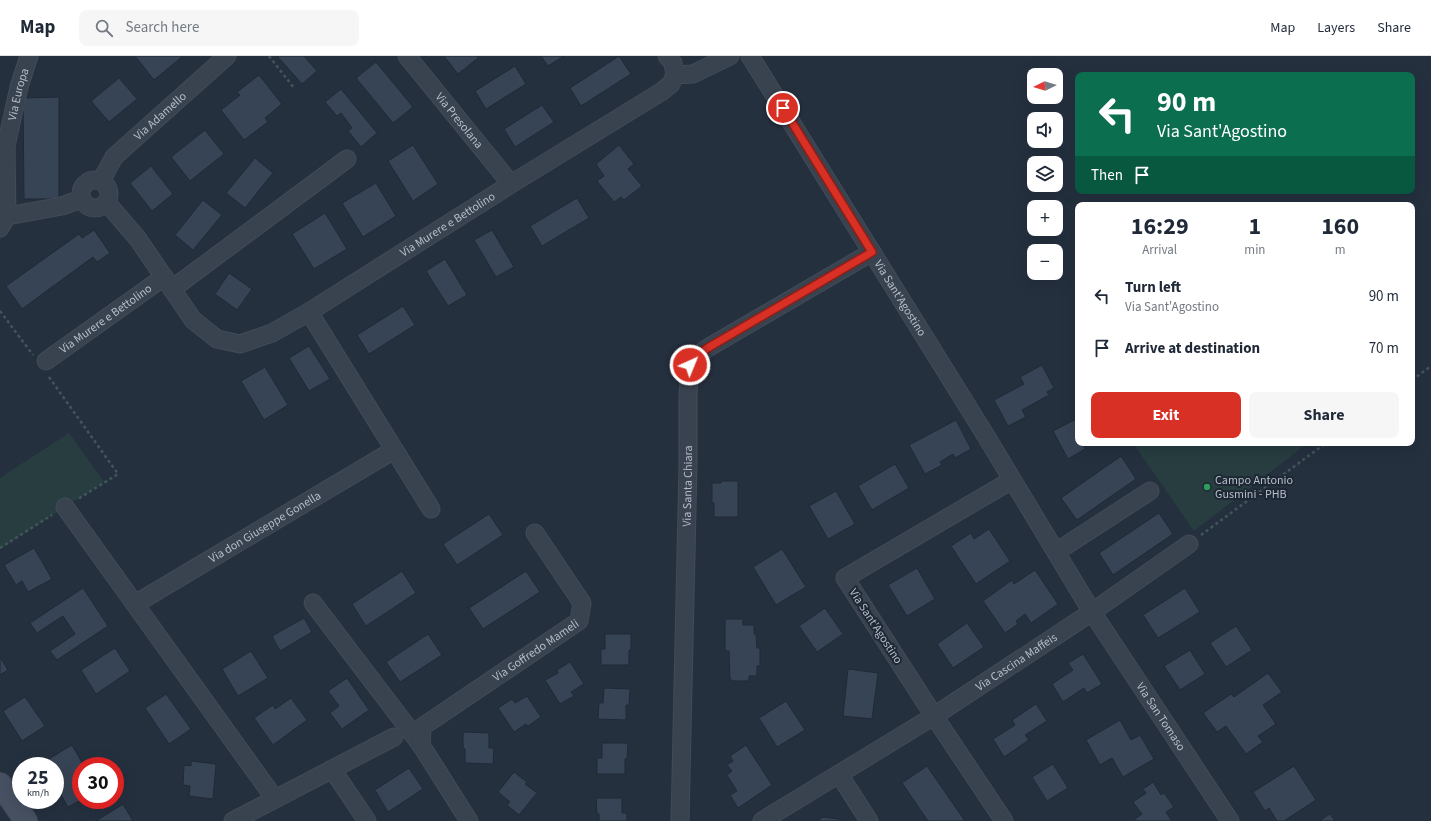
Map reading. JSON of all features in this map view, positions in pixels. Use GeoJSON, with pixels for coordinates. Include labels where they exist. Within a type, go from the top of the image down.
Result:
{"type":"FeatureCollection","features":[{"type":"Feature","properties":{"kind":"street","name":"Via Europa"},"geometry":{"type":"LineString","coordinates":[[4,222],[6,146],[19,87],[29,56]]}},
{"type":"Feature","properties":{"kind":"street","name":"Via Adamello"},"geometry":{"type":"LineString","coordinates":[[101,181],[114,157],[226,56]]}},
{"type":"Feature","properties":{"kind":"street","name":"Via Presolana"},"geometry":{"type":"LineString","coordinates":[[407,56],[511,184]]}},
{"type":"Feature","properties":{"kind":"street"},"geometry":{"type":"LineString","coordinates":[[667,56],[674,63],[675,76],[693,74],[730,56]]}},
{"type":"Feature","properties":{"kind":"street","name":"Via Sant'Agostino"},"geometry":{"type":"LineString","coordinates":[[750,56],[986,436],[1092,612]]}},
{"type":"Feature","properties":{"kind":"street","name":"Via Murere e Bettolino"},"geometry":{"type":"LineString","coordinates":[[107,203],[138,239],[193,320],[217,339],[240,344],[272,333],[309,312],[511,184],[661,92],[671,84],[675,76]]}},
{"type":"Feature","properties":{"kind":"street","name":"Via Murere e Bettolino"},"geometry":{"type":"LineString","coordinates":[[42,364],[168,283],[348,158]]}},
{"type":"Feature","properties":{"kind":"street"},"geometry":{"type":"LineString","coordinates":[[90,180],[101,181],[109,190],[107,203],[98,209],[88,207],[81,199],[82,188],[90,180]]}},
{"type":"Feature","properties":{"kind":"street"},"geometry":{"type":"LineString","coordinates":[[4,222],[62,206],[81,199]]}},
{"type":"Feature","properties":{"kind":"street","name":"Via Santa Chiara"},"geometry":{"type":"LineString","coordinates":[[680,821],[688,473],[688,395],[690,365],[697,355],[711,346],[872,252]]}},
{"type":"Feature","properties":{"kind":"street"},"geometry":{"type":"LineString","coordinates":[[309,312],[430,509]]}},
{"type":"Feature","properties":{"kind":"street","name":"Via don Giuseppe Gonella"},"geometry":{"type":"LineString","coordinates":[[135,604],[394,450]]}},
{"type":"Feature","properties":{"kind":"street","name":"Via Sant'Agostino"},"geometry":{"type":"LineString","coordinates":[[934,716],[845,578],[1012,480]]}},
{"type":"Feature","properties":{"kind":"street"},"geometry":{"type":"LineString","coordinates":[[1056,552],[1150,491]]}},
{"type":"Feature","properties":{"kind":"street"},"geometry":{"type":"LineString","coordinates":[[64,507],[275,799]]}},
{"type":"Feature","properties":{"kind":"street","name":"Via Goffredo Mameli"},"geometry":{"type":"LineString","coordinates":[[421,745],[422,727],[579,621],[582,603],[536,533]]}},
{"type":"Feature","properties":{"kind":"street","name":"Via Cascina Maffeis"},"geometry":{"type":"LineString","coordinates":[[762,821],[934,716],[1092,612],[1190,544]]}},
{"type":"Feature","properties":{"kind":"street"},"geometry":{"type":"LineString","coordinates":[[313,603],[421,745],[469,821]]}},
{"type":"Feature","properties":{"kind":"street","name":"Via San Tomaso"},"geometry":{"type":"LineString","coordinates":[[1092,612],[1230,821]]}},
{"type":"Feature","properties":{"kind":"street"},"geometry":{"type":"LineString","coordinates":[[934,716],[1004,821]]}},
{"type":"Feature","properties":{"kind":"street"},"geometry":{"type":"LineString","coordinates":[[233,821],[394,737]]}},
{"type":"Feature","properties":{"kind":"street"},"geometry":{"type":"LineString","coordinates":[[332,769],[367,821]]}},
{"type":"Feature","properties":{"kind":"street"},"geometry":{"type":"LineString","coordinates":[[839,774],[869,821]]}},
{"type":"Feature","properties":{"kind":"street"},"geometry":{"type":"LineString","coordinates":[[0,784],[26,821]]}},
{"type":"Feature","properties":{"kind":"path"},"geometry":{"type":"LineString","coordinates":[[269,56],[294,88]]}},
{"type":"Feature","properties":{"kind":"path"},"geometry":{"type":"LineString","coordinates":[[0,311],[42,364],[118,474],[0,548]]}},
{"type":"Feature","properties":{"kind":"path"},"geometry":{"type":"LineString","coordinates":[[1415,378],[1431,366]]}},
{"type":"Feature","properties":{"kind":"path"},"geometry":{"type":"LineString","coordinates":[[1190,544],[1322,446]]}},
{"type":"Feature","properties":{"kind":"green space"},"geometry":{"type":"Polygon","coordinates":[[[69,433],[104,482],[0,549],[0,478],[69,433]]]}},
{"type":"Feature","properties":{"kind":"green space","name":"Campo Antonio Gusmini - PHB"},"geometry":{"type":"Polygon","coordinates":[[[1135,446],[1304,446],[1194,531],[1135,446]]]}},
{"type":"Feature","properties":{"kind":"building"},"geometry":{"type":"Polygon","coordinates":[[[135,56],[183,56],[154,80],[135,56]]]}},
{"type":"Feature","properties":{"kind":"building"},"geometry":{"type":"Polygon","coordinates":[[[277,56],[304,56],[317,71],[302,84],[277,56]]]}},
{"type":"Feature","properties":{"kind":"building"},"geometry":{"type":"Polygon","coordinates":[[[444,56],[477,56],[478,58],[458,74],[444,56]]]}},
{"type":"Feature","properties":{"kind":"building"},"geometry":{"type":"Polygon","coordinates":[[[541,56],[564,56],[548,66],[541,56]]]}},
{"type":"Feature","properties":{"kind":"building"},"geometry":{"type":"Polygon","coordinates":[[[619,56],[631,74],[581,106],[570,88],[619,56]]]}},
{"type":"Feature","properties":{"kind":"building"},"geometry":{"type":"Polygon","coordinates":[[[376,62],[413,107],[393,123],[356,78],[376,62]]]}},
{"type":"Feature","properties":{"kind":"building"},"geometry":{"type":"Polygon","coordinates":[[[515,66],[526,84],[486,109],[475,91],[515,66]]]}},
{"type":"Feature","properties":{"kind":"building"},"geometry":{"type":"Polygon","coordinates":[[[259,75],[282,104],[265,118],[268,122],[244,140],[221,110],[240,95],[237,92],[259,75]]]}},
{"type":"Feature","properties":{"kind":"building"},"geometry":{"type":"Polygon","coordinates":[[[119,78],[137,99],[109,122],[91,101],[119,78]]]}},
{"type":"Feature","properties":{"kind":"building"},"geometry":{"type":"Polygon","coordinates":[[[341,89],[377,133],[361,147],[348,131],[352,128],[341,113],[337,116],[325,102],[341,89]]]}},
{"type":"Feature","properties":{"kind":"building"},"geometry":{"type":"Polygon","coordinates":[[[59,97],[59,199],[24,199],[23,98],[59,97]]]}},
{"type":"Feature","properties":{"kind":"building"},"geometry":{"type":"Polygon","coordinates":[[[542,105],[554,122],[515,147],[504,129],[542,105]]]}},
{"type":"Feature","properties":{"kind":"building"},"geometry":{"type":"Polygon","coordinates":[[[205,130],[224,154],[190,181],[171,157],[205,130]]]}},
{"type":"Feature","properties":{"kind":"building"},"geometry":{"type":"Polygon","coordinates":[[[413,145],[438,184],[413,201],[388,161],[413,145]]]}},
{"type":"Feature","properties":{"kind":"building"},"geometry":{"type":"Polygon","coordinates":[[[619,145],[634,164],[628,169],[642,186],[624,200],[621,197],[614,202],[597,181],[604,176],[596,164],[619,145]]]}},
{"type":"Feature","properties":{"kind":"building"},"geometry":{"type":"Polygon","coordinates":[[[255,158],[273,173],[245,208],[226,193],[255,158]]]}},
{"type":"Feature","properties":{"kind":"building"},"geometry":{"type":"Polygon","coordinates":[[[151,166],[173,194],[152,211],[130,183],[151,166]]]}},
{"type":"Feature","properties":{"kind":"building"},"geometry":{"type":"Polygon","coordinates":[[[376,183],[396,216],[363,237],[342,203],[376,183]]]}},
{"type":"Feature","properties":{"kind":"building"},"geometry":{"type":"Polygon","coordinates":[[[577,198],[589,218],[542,246],[530,226],[577,198]]]}},
{"type":"Feature","properties":{"kind":"building"},"geometry":{"type":"Polygon","coordinates":[[[203,200],[222,215],[193,250],[175,235],[203,200]]]}},
{"type":"Feature","properties":{"kind":"building"},"geometry":{"type":"Polygon","coordinates":[[[325,213],[347,249],[314,269],[292,234],[325,213]]]}},
{"type":"Feature","properties":{"kind":"building"},"geometry":{"type":"Polygon","coordinates":[[[94,230],[110,253],[97,262],[93,257],[22,309],[6,286],[79,234],[82,238],[94,230]]]}},
{"type":"Feature","properties":{"kind":"building"},"geometry":{"type":"Polygon","coordinates":[[[492,230],[514,267],[496,277],[474,240],[492,230]]]}},
{"type":"Feature","properties":{"kind":"building"},"geometry":{"type":"Polygon","coordinates":[[[445,259],[467,295],[448,306],[426,271],[445,259]]]}},
{"type":"Feature","properties":{"kind":"building"},"geometry":{"type":"Polygon","coordinates":[[[229,273],[252,289],[237,310],[215,294],[229,273]]]}},
{"type":"Feature","properties":{"kind":"building"},"geometry":{"type":"Polygon","coordinates":[[[403,306],[415,325],[369,354],[357,335],[403,306]]]}},
{"type":"Feature","properties":{"kind":"building"},"geometry":{"type":"Polygon","coordinates":[[[309,346],[330,379],[309,391],[289,358],[309,346]]]}},
{"type":"Feature","properties":{"kind":"building"},"geometry":{"type":"Polygon","coordinates":[[[1042,365],[1054,388],[1047,392],[1049,395],[1022,410],[1026,417],[1008,426],[994,400],[1024,384],[1020,377],[1042,365]]]}},
{"type":"Feature","properties":{"kind":"building"},"geometry":{"type":"Polygon","coordinates":[[[265,367],[288,405],[264,420],[241,381],[265,367]]]}},
{"type":"Feature","properties":{"kind":"building"},"geometry":{"type":"Polygon","coordinates":[[[956,420],[971,449],[955,458],[953,454],[940,462],[942,465],[925,474],[909,445],[956,420]]]}},
{"type":"Feature","properties":{"kind":"building"},"geometry":{"type":"Polygon","coordinates":[[[1075,420],[1075,446],[1084,446],[1085,449],[1068,459],[1053,431],[1075,420]]]}},
{"type":"Feature","properties":{"kind":"building"},"geometry":{"type":"Polygon","coordinates":[[[1121,456],[1136,479],[1077,520],[1061,498],[1121,456]]]}},
{"type":"Feature","properties":{"kind":"building"},"geometry":{"type":"Polygon","coordinates":[[[895,464],[909,488],[872,510],[858,486],[895,464]]]}},
{"type":"Feature","properties":{"kind":"building"},"geometry":{"type":"Polygon","coordinates":[[[721,481],[738,481],[738,517],[714,517],[712,483],[721,483],[721,481]]]}},
{"type":"Feature","properties":{"kind":"building"},"geometry":{"type":"Polygon","coordinates":[[[836,491],[855,524],[828,539],[809,506],[836,491]]]}},
{"type":"Feature","properties":{"kind":"building"},"geometry":{"type":"Polygon","coordinates":[[[1159,513],[1173,534],[1113,575],[1099,553],[1159,513]]]}},
{"type":"Feature","properties":{"kind":"building"},"geometry":{"type":"Polygon","coordinates":[[[489,514],[503,535],[457,565],[443,544],[489,514]]]}},
{"type":"Feature","properties":{"kind":"building"},"geometry":{"type":"Polygon","coordinates":[[[989,529],[1010,561],[976,584],[951,546],[971,533],[974,539],[989,529]]]}},
{"type":"Feature","properties":{"kind":"building"},"geometry":{"type":"Polygon","coordinates":[[[34,548],[52,579],[28,592],[22,581],[16,585],[4,565],[34,548]]]}},
{"type":"Feature","properties":{"kind":"building"},"geometry":{"type":"Polygon","coordinates":[[[782,549],[806,587],[776,605],[753,567],[782,549]]]}},
{"type":"Feature","properties":{"kind":"building"},"geometry":{"type":"Polygon","coordinates":[[[917,568],[935,599],[907,616],[888,585],[917,568]]]}},
{"type":"Feature","properties":{"kind":"building"},"geometry":{"type":"Polygon","coordinates":[[[1035,570],[1058,604],[1031,623],[1025,614],[1016,621],[1018,624],[1005,633],[983,601],[1012,580],[1014,584],[1035,570]]]}},
{"type":"Feature","properties":{"kind":"building"},"geometry":{"type":"Polygon","coordinates":[[[402,571],[416,593],[366,626],[352,604],[402,571]]]}},
{"type":"Feature","properties":{"kind":"building"},"geometry":{"type":"Polygon","coordinates":[[[526,571],[540,592],[483,629],[469,608],[526,571]]]}},
{"type":"Feature","properties":{"kind":"building"},"geometry":{"type":"Polygon","coordinates":[[[83,588],[108,626],[57,660],[50,651],[75,634],[63,616],[37,633],[30,623],[83,588]]]}},
{"type":"Feature","properties":{"kind":"building"},"geometry":{"type":"Polygon","coordinates":[[[1185,588],[1200,612],[1158,638],[1143,615],[1185,588]]]}},
{"type":"Feature","properties":{"kind":"building"},"geometry":{"type":"Polygon","coordinates":[[[825,608],[843,634],[817,652],[799,626],[825,608]]]}},
{"type":"Feature","properties":{"kind":"building"},"geometry":{"type":"Polygon","coordinates":[[[304,618],[312,632],[280,651],[272,636],[304,618]]]}},
{"type":"Feature","properties":{"kind":"building"},"geometry":{"type":"Polygon","coordinates":[[[725,619],[743,619],[743,625],[754,625],[757,648],[760,648],[760,666],[757,666],[757,676],[749,676],[749,681],[732,681],[730,678],[729,651],[725,651],[725,619]]]}},
{"type":"Feature","properties":{"kind":"building"},"geometry":{"type":"Polygon","coordinates":[[[967,623],[984,647],[953,668],[937,644],[967,623]]]}},
{"type":"Feature","properties":{"kind":"building"},"geometry":{"type":"Polygon","coordinates":[[[1236,626],[1252,650],[1226,667],[1210,643],[1236,626]]]}},
{"type":"Feature","properties":{"kind":"building"},"geometry":{"type":"Polygon","coordinates":[[[428,634],[442,655],[400,682],[386,662],[428,634]]]}},
{"type":"Feature","properties":{"kind":"building"},"geometry":{"type":"Polygon","coordinates":[[[605,634],[631,634],[629,665],[601,665],[601,649],[605,649],[605,634]]]}},
{"type":"Feature","properties":{"kind":"building"},"geometry":{"type":"Polygon","coordinates":[[[115,648],[130,671],[96,694],[81,670],[115,648]]]}},
{"type":"Feature","properties":{"kind":"building"},"geometry":{"type":"Polygon","coordinates":[[[1190,650],[1205,674],[1180,690],[1164,666],[1190,650]]]}},
{"type":"Feature","properties":{"kind":"building"},"geometry":{"type":"Polygon","coordinates":[[[251,651],[268,678],[238,696],[222,669],[251,651]]]}},
{"type":"Feature","properties":{"kind":"building"},"geometry":{"type":"Polygon","coordinates":[[[1083,654],[1102,684],[1087,693],[1084,688],[1063,702],[1052,684],[1073,670],[1068,663],[1083,654]]]}},
{"type":"Feature","properties":{"kind":"building"},"geometry":{"type":"Polygon","coordinates":[[[0,657],[8,670],[0,675],[0,657]]]}},
{"type":"Feature","properties":{"kind":"building"},"geometry":{"type":"Polygon","coordinates":[[[570,662],[584,684],[571,692],[574,696],[560,704],[545,680],[558,673],[557,670],[570,662]]]}},
{"type":"Feature","properties":{"kind":"building"},"geometry":{"type":"Polygon","coordinates":[[[848,669],[878,673],[872,719],[843,716],[848,669]]]}},
{"type":"Feature","properties":{"kind":"building"},"geometry":{"type":"Polygon","coordinates":[[[1268,673],[1282,692],[1263,705],[1276,724],[1258,736],[1263,742],[1246,754],[1226,726],[1217,732],[1203,713],[1231,694],[1234,697],[1268,673]]]}},
{"type":"Feature","properties":{"kind":"building"},"geometry":{"type":"Polygon","coordinates":[[[347,678],[369,710],[342,729],[330,713],[339,706],[328,691],[347,678]]]}},
{"type":"Feature","properties":{"kind":"building"},"geometry":{"type":"Polygon","coordinates":[[[604,688],[630,689],[629,705],[626,705],[626,720],[598,719],[599,703],[603,703],[604,688]]]}},
{"type":"Feature","properties":{"kind":"building"},"geometry":{"type":"Polygon","coordinates":[[[166,694],[191,729],[169,744],[145,708],[166,694]]]}},
{"type":"Feature","properties":{"kind":"building"},"geometry":{"type":"Polygon","coordinates":[[[527,696],[541,717],[528,726],[526,724],[514,732],[498,708],[512,699],[515,703],[527,696]]]}},
{"type":"Feature","properties":{"kind":"building"},"geometry":{"type":"Polygon","coordinates":[[[25,697],[45,726],[22,741],[3,711],[25,697]]]}},
{"type":"Feature","properties":{"kind":"building"},"geometry":{"type":"Polygon","coordinates":[[[291,698],[307,720],[273,745],[254,718],[273,705],[275,709],[291,698]]]}},
{"type":"Feature","properties":{"kind":"building"},"geometry":{"type":"Polygon","coordinates":[[[786,701],[805,730],[777,747],[759,718],[786,701]]]}},
{"type":"Feature","properties":{"kind":"building"},"geometry":{"type":"Polygon","coordinates":[[[1036,704],[1047,721],[1025,735],[1029,740],[1004,757],[993,739],[1015,725],[1012,720],[1036,704]]]}},
{"type":"Feature","properties":{"kind":"building"},"geometry":{"type":"Polygon","coordinates":[[[1120,720],[1131,740],[1140,735],[1154,759],[1123,777],[1112,758],[1100,765],[1086,740],[1120,720]]]}},
{"type":"Feature","properties":{"kind":"building"},"geometry":{"type":"Polygon","coordinates":[[[463,732],[489,733],[489,748],[494,748],[493,764],[465,763],[463,732]]]}},
{"type":"Feature","properties":{"kind":"building"},"geometry":{"type":"Polygon","coordinates":[[[602,743],[628,743],[627,759],[625,759],[625,774],[597,774],[597,758],[602,758],[602,743]]]}},
{"type":"Feature","properties":{"kind":"building"},"geometry":{"type":"Polygon","coordinates":[[[72,745],[79,757],[72,757],[72,805],[68,807],[64,800],[64,757],[52,757],[72,745]]]}},
{"type":"Feature","properties":{"kind":"building"},"geometry":{"type":"Polygon","coordinates":[[[746,745],[772,785],[738,808],[730,795],[737,791],[727,775],[732,771],[727,765],[733,761],[730,756],[746,745]]]}},
{"type":"Feature","properties":{"kind":"building"},"geometry":{"type":"Polygon","coordinates":[[[191,761],[216,764],[213,799],[189,796],[190,786],[183,785],[184,765],[191,766],[191,761]]]}},
{"type":"Feature","properties":{"kind":"building"},"geometry":{"type":"Polygon","coordinates":[[[1053,764],[1068,788],[1047,801],[1032,777],[1053,764]]]}},
{"type":"Feature","properties":{"kind":"building"},"geometry":{"type":"Polygon","coordinates":[[[927,766],[965,821],[928,821],[902,783],[927,766]]]}},
{"type":"Feature","properties":{"kind":"building"},"geometry":{"type":"Polygon","coordinates":[[[1294,766],[1316,800],[1284,821],[1277,821],[1269,808],[1265,811],[1253,792],[1294,766]]]}},
{"type":"Feature","properties":{"kind":"building"},"geometry":{"type":"Polygon","coordinates":[[[409,768],[423,789],[388,812],[375,790],[409,768]]]}},
{"type":"Feature","properties":{"kind":"building"},"geometry":{"type":"Polygon","coordinates":[[[514,772],[527,782],[525,784],[537,793],[519,815],[507,805],[510,802],[498,792],[514,772]]]}},
{"type":"Feature","properties":{"kind":"building"},"geometry":{"type":"Polygon","coordinates":[[[1153,782],[1161,795],[1164,793],[1174,807],[1166,812],[1172,821],[1134,820],[1142,814],[1133,802],[1146,793],[1143,789],[1153,782]]]}},
{"type":"Feature","properties":{"kind":"building"},"geometry":{"type":"Polygon","coordinates":[[[596,798],[622,798],[622,813],[627,813],[627,821],[599,821],[596,798]]]}},
{"type":"Feature","properties":{"kind":"building"},"geometry":{"type":"Polygon","coordinates":[[[124,806],[133,821],[96,821],[115,809],[124,809],[124,806]]]}},
{"type":"Feature","properties":{"kind":"building"},"geometry":{"type":"Polygon","coordinates":[[[1330,814],[1335,821],[1319,821],[1330,814]]]}},
{"type":"Feature","properties":{"kind":"building"},"geometry":{"type":"Polygon","coordinates":[[[823,817],[839,819],[841,821],[817,821],[823,817]]]}},
{"type":"Feature","properties":{"kind":"place","name":"Campo Antonio Gusmini - PHB"},"geometry":{"type":"Point","coordinates":[1207,487]}},
{"type":"Feature","properties":{"kind":"route"},"geometry":{"type":"LineString","coordinates":[[690,365],[697,355],[711,346],[872,252],[783,108]]}}]}
